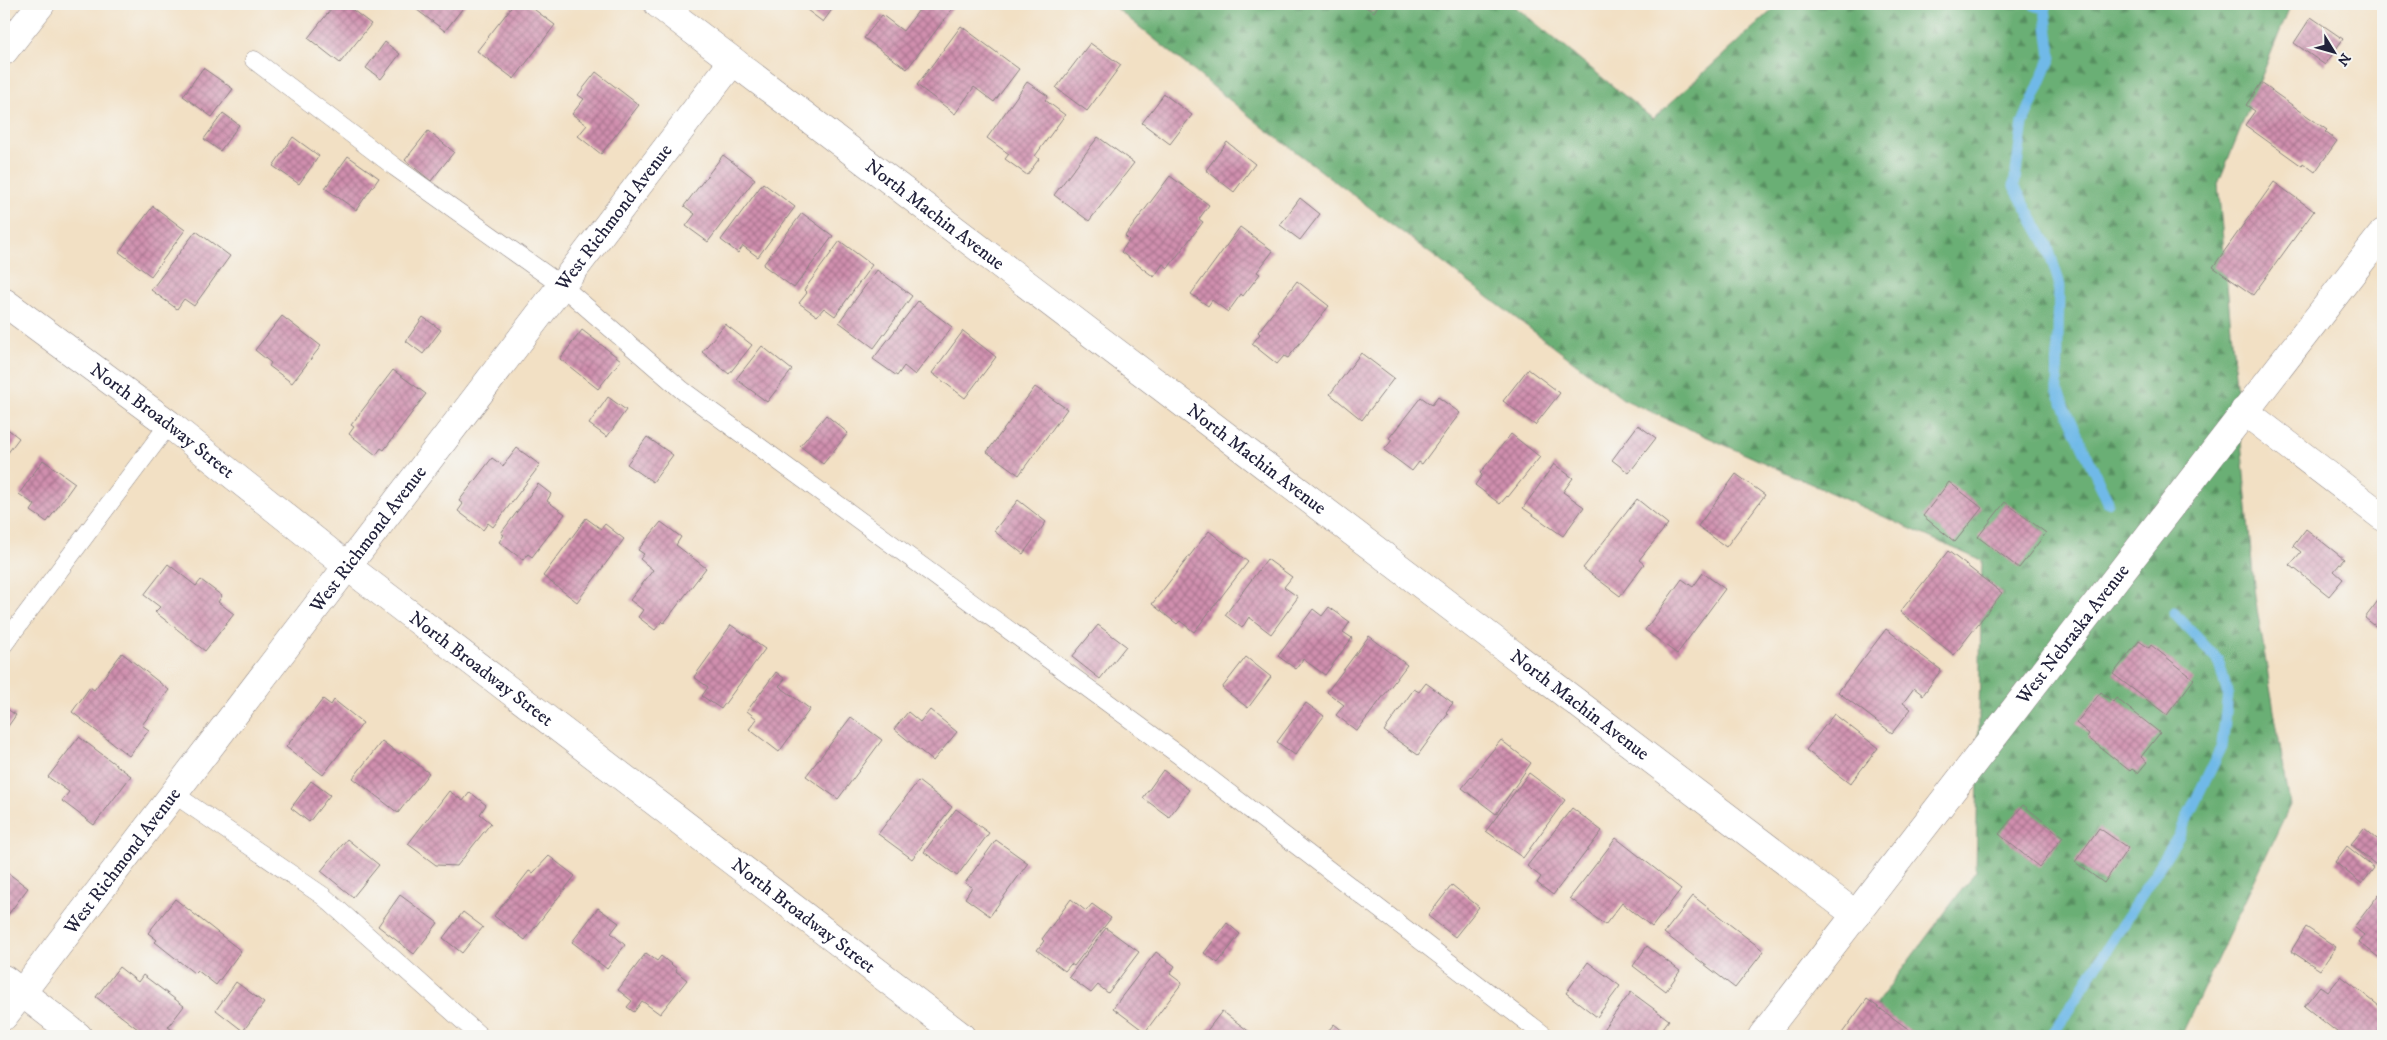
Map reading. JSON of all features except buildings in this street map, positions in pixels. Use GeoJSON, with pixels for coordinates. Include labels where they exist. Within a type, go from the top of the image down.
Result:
{"type":"FeatureCollection","features":[{"type":"Feature","properties":{"kind":"main road"},"geometry":{"type":"LineString","coordinates":[[4,51],[41,4]]}},
{"type":"Feature","properties":{"kind":"main road","name":"North Machin Avenue"},"geometry":{"type":"LineString","coordinates":[[658,4],[1856,916]]}},
{"type":"Feature","properties":{"kind":"main road","name":"West Richmond Avenue"},"geometry":{"type":"LineString","coordinates":[[4,1016],[13,986],[174,794],[733,61]]}},
{"type":"Feature","properties":{"kind":"main road","name":"West Nebraska Avenue"},"geometry":{"type":"LineString","coordinates":[[1762,1036],[2383,232]]}},
{"type":"Feature","properties":{"kind":"main road","name":"North Broadway Street"},"geometry":{"type":"LineString","coordinates":[[4,302],[169,424],[347,566],[961,1036]]}},
{"type":"Feature","properties":{"kind":"main road"},"geometry":{"type":"LineString","coordinates":[[2244,411],[2383,517]]}},
{"type":"Feature","properties":{"kind":"main road"},"geometry":{"type":"LineString","coordinates":[[13,986],[78,1036]]}},
{"type":"Feature","properties":{"kind":"lane"},"geometry":{"type":"LineString","coordinates":[[254,60],[395,167],[562,286],[682,390],[1179,755],[1545,1036]]}},
{"type":"Feature","properties":{"kind":"lane"},"geometry":{"type":"LineString","coordinates":[[4,644],[169,424]]}},
{"type":"Feature","properties":{"kind":"lane"},"geometry":{"type":"LineString","coordinates":[[174,794],[323,896],[480,1036]]}},
{"type":"Feature","properties":{"kind":"green space"},"geometry":{"type":"Polygon","coordinates":[[[1111,4],[1512,4],[1653,119],[1779,4],[2291,4],[2218,184],[2255,597],[2290,805],[2181,1036],[1852,1036],[1976,871],[1982,561],[1623,399],[1263,127],[1111,4]]]}},
{"type":"Feature","properties":{"kind":"waterway"},"geometry":{"type":"LineString","coordinates":[[2032,4],[2045,9],[2051,57],[2023,123],[2014,186],[2047,245],[2059,282],[2057,390],[2108,502]]}},
{"type":"Feature","properties":{"kind":"waterway"},"geometry":{"type":"LineString","coordinates":[[2052,1036],[2178,837],[2222,746],[2228,694],[2218,660],[2174,613]]}}]}
